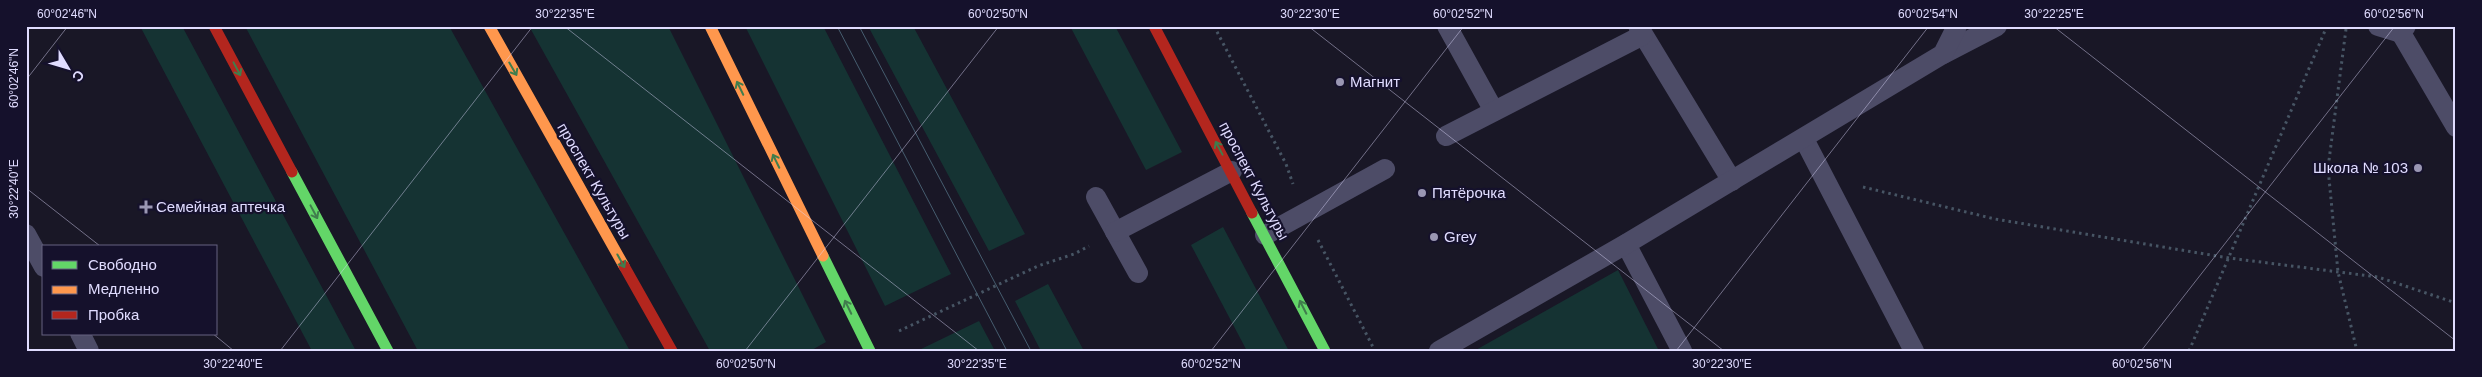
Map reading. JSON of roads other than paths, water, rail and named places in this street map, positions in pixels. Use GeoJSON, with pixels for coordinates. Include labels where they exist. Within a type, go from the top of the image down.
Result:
{"type":"FeatureCollection","features":[{"type":"Feature","properties":{"kind":"street"},"geometry":{"type":"LineString","coordinates":[[214,26],[388,351]]}},
{"type":"Feature","properties":{"kind":"street","name":"проспект Культуры"},"geometry":{"type":"LineString","coordinates":[[489,26],[672,351]]}},
{"type":"Feature","properties":{"kind":"street"},"geometry":{"type":"LineString","coordinates":[[710,26],[870,351]]}},
{"type":"Feature","properties":{"kind":"street","name":"проспект Культуры"},"geometry":{"type":"LineString","coordinates":[[1154,26],[1232,171],[1325,351]]}},
{"type":"Feature","properties":{"kind":"lane"},"geometry":{"type":"LineString","coordinates":[[1447,26],[1494,111]]}},
{"type":"Feature","properties":{"kind":"lane"},"geometry":{"type":"LineString","coordinates":[[1943,54],[1957,26]]}},
{"type":"Feature","properties":{"kind":"lane"},"geometry":{"type":"LineString","coordinates":[[1438,351],[1804,140],[1943,54],[1997,26]]}},
{"type":"Feature","properties":{"kind":"lane"},"geometry":{"type":"LineString","coordinates":[[2378,26],[2403,30],[2456,127]]}},
{"type":"Feature","properties":{"kind":"lane"},"geometry":{"type":"LineString","coordinates":[[1446,136],[1640,31],[1732,182]]}},
{"type":"Feature","properties":{"kind":"lane"},"geometry":{"type":"LineString","coordinates":[[1804,140],[1914,351]]}},
{"type":"Feature","properties":{"kind":"lane"},"geometry":{"type":"LineString","coordinates":[[1265,235],[1385,169]]}},
{"type":"Feature","properties":{"kind":"lane"},"geometry":{"type":"LineString","coordinates":[[1115,232],[1232,171]]}},
{"type":"Feature","properties":{"kind":"lane"},"geometry":{"type":"LineString","coordinates":[[1096,197],[1138,272]]}},
{"type":"Feature","properties":{"kind":"lane"},"geometry":{"type":"LineString","coordinates":[[26,234],[42,263]]}},
{"type":"Feature","properties":{"kind":"lane"},"geometry":{"type":"LineString","coordinates":[[1626,244],[1682,351]]}},
{"type":"Feature","properties":{"kind":"lane"},"geometry":{"type":"LineString","coordinates":[[80,334],[89,351]]}},
{"type":"Feature","properties":{"kind":"tram line"},"geometry":{"type":"LineString","coordinates":[[837,26],[1007,351]]}},
{"type":"Feature","properties":{"kind":"tram line"},"geometry":{"type":"LineString","coordinates":[[859,26],[1031,351]]}},
{"type":"Feature","properties":{"kind":"place","name":"Магнит"},"geometry":{"type":"Point","coordinates":[1340,82]}},
{"type":"Feature","properties":{"kind":"place","name":"Школа № 103"},"geometry":{"type":"Point","coordinates":[2418,168]}},
{"type":"Feature","properties":{"kind":"place","name":"Пятёрочка"},"geometry":{"type":"Point","coordinates":[1422,193]}},
{"type":"Feature","properties":{"kind":"place","name":"Семейная аптечка"},"geometry":{"type":"Point","coordinates":[146,207]}},
{"type":"Feature","properties":{"kind":"place","name":"Grey"},"geometry":{"type":"Point","coordinates":[1434,237]}}]}
